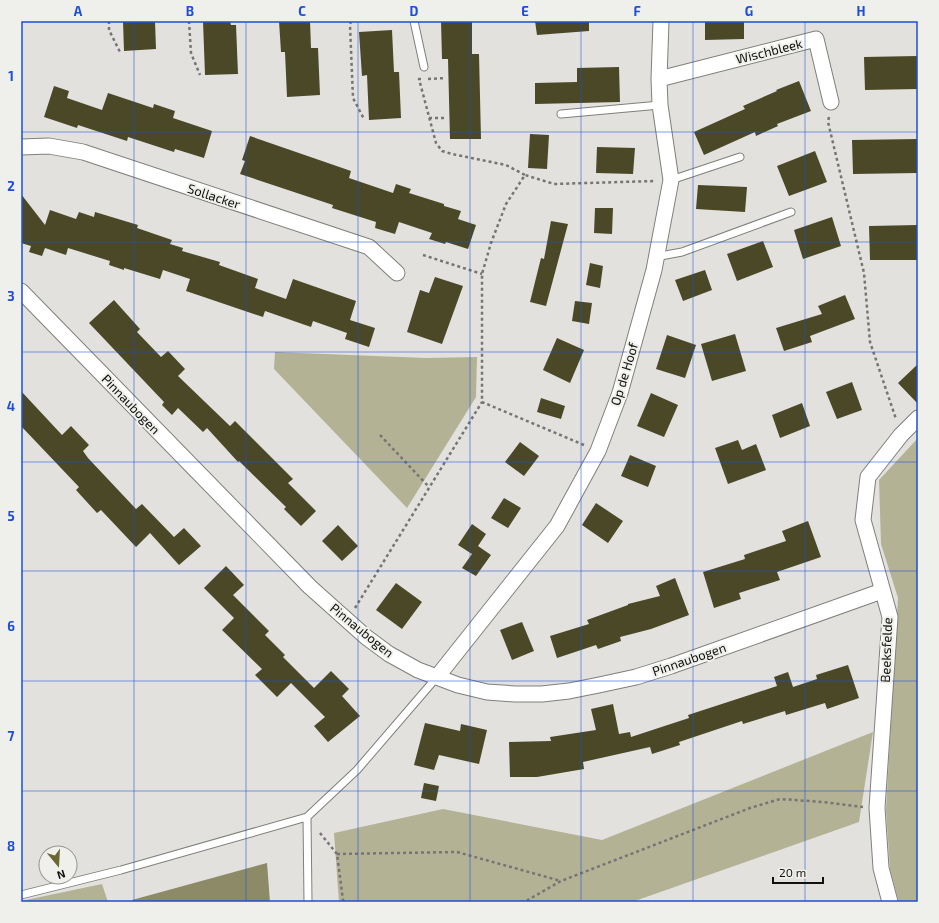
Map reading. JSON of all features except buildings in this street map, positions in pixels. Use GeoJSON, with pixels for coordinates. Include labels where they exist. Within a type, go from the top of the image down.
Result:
{"type":"FeatureCollection","features":[{"type":"Feature","properties":{"kind":"street","name":"Op de Hoof"},"geometry":{"type":"LineString","coordinates":[[437,677],[558,526],[598,451],[620,393],[654,270],[655,257],[672,180],[660,105],[659,79],[661,21]]}},
{"type":"Feature","properties":{"kind":"street","name":"Wischbleek"},"geometry":{"type":"LineString","coordinates":[[659,79],[816,39],[832,102]]}},
{"type":"Feature","properties":{"kind":"street","name":"Sollacker"},"geometry":{"type":"LineString","coordinates":[[21,147],[49,146],[83,152],[369,247],[396,273]]}},
{"type":"Feature","properties":{"kind":"street","name":"Pinnaubogen"},"geometry":{"type":"LineString","coordinates":[[21,291],[310,587],[366,637],[389,654],[418,670],[458,685],[486,692],[542,694],[562,692],[636,677],[882,591]]}},
{"type":"Feature","properties":{"kind":"street","name":"Beeksfelde"},"geometry":{"type":"LineString","coordinates":[[890,902],[881,868],[877,808],[890,617],[863,520],[868,477],[901,435],[918,418]]}},
{"type":"Feature","properties":{"kind":"lane"},"geometry":{"type":"LineString","coordinates":[[414,21],[424,67]]}},
{"type":"Feature","properties":{"kind":"lane"},"geometry":{"type":"LineString","coordinates":[[561,114],[660,105]]}},
{"type":"Feature","properties":{"kind":"lane"},"geometry":{"type":"LineString","coordinates":[[672,180],[740,157]]}},
{"type":"Feature","properties":{"kind":"lane"},"geometry":{"type":"LineString","coordinates":[[655,257],[682,252],[791,212]]}},
{"type":"Feature","properties":{"kind":"lane"},"geometry":{"type":"LineString","coordinates":[[21,894],[120,870],[307,818],[357,770],[437,677]]}},
{"type":"Feature","properties":{"kind":"lane"},"geometry":{"type":"LineString","coordinates":[[307,818],[308,902]]}},
{"type":"Feature","properties":{"kind":"path"},"geometry":{"type":"LineString","coordinates":[[109,21],[109,30],[120,52]]}},
{"type":"Feature","properties":{"kind":"path"},"geometry":{"type":"LineString","coordinates":[[189,21],[190,53],[200,75]]}},
{"type":"Feature","properties":{"kind":"path"},"geometry":{"type":"LineString","coordinates":[[351,21],[353,98],[364,119]]}},
{"type":"Feature","properties":{"kind":"path"},"geometry":{"type":"LineString","coordinates":[[446,78],[419,79],[436,143],[442,151],[506,165],[525,175],[554,184],[672,180]]}},
{"type":"Feature","properties":{"kind":"path"},"geometry":{"type":"LineString","coordinates":[[832,102],[828,122],[864,273],[870,342],[901,435]]}},
{"type":"Feature","properties":{"kind":"path"},"geometry":{"type":"LineString","coordinates":[[429,118],[447,118]]}},
{"type":"Feature","properties":{"kind":"path"},"geometry":{"type":"LineString","coordinates":[[348,620],[482,402],[482,274],[491,243],[506,204],[525,175]]}},
{"type":"Feature","properties":{"kind":"path"},"geometry":{"type":"LineString","coordinates":[[423,255],[482,274]]}},
{"type":"Feature","properties":{"kind":"path"},"geometry":{"type":"LineString","coordinates":[[482,402],[598,451]]}},
{"type":"Feature","properties":{"kind":"path"},"geometry":{"type":"LineString","coordinates":[[380,435],[429,487]]}},
{"type":"Feature","properties":{"kind":"path"},"geometry":{"type":"LineString","coordinates":[[520,902],[526,901],[561,881],[750,808],[780,799],[877,808]]}},
{"type":"Feature","properties":{"kind":"path"},"geometry":{"type":"LineString","coordinates":[[307,818],[337,854],[343,900],[346,902]]}},
{"type":"Feature","properties":{"kind":"path"},"geometry":{"type":"LineString","coordinates":[[337,854],[457,852],[561,881]]}},
{"type":"Feature","properties":{"kind":"shaded area"},"geometry":{"type":"Polygon","coordinates":[[[275,352],[426,358],[477,357],[476,397],[407,508],[274,369],[275,352]]]}},
{"type":"Feature","properties":{"kind":"shaded area"},"geometry":{"type":"Polygon","coordinates":[[[918,438],[918,902],[899,902],[890,869],[886,810],[898,598],[881,544],[879,480],[918,438]]]}},
{"type":"Feature","properties":{"kind":"shaded area"},"geometry":{"type":"Polygon","coordinates":[[[873,732],[859,822],[632,902],[339,902],[334,833],[443,809],[602,840],[873,732]]]}},
{"type":"Feature","properties":{"kind":"shaded area"},"geometry":{"type":"Polygon","coordinates":[[[267,863],[270,902],[132,902],[132,900],[267,863]]]}},
{"type":"Feature","properties":{"kind":"shaded area"},"geometry":{"type":"Polygon","coordinates":[[[102,884],[108,902],[21,902],[21,901],[102,884]]]}}]}
